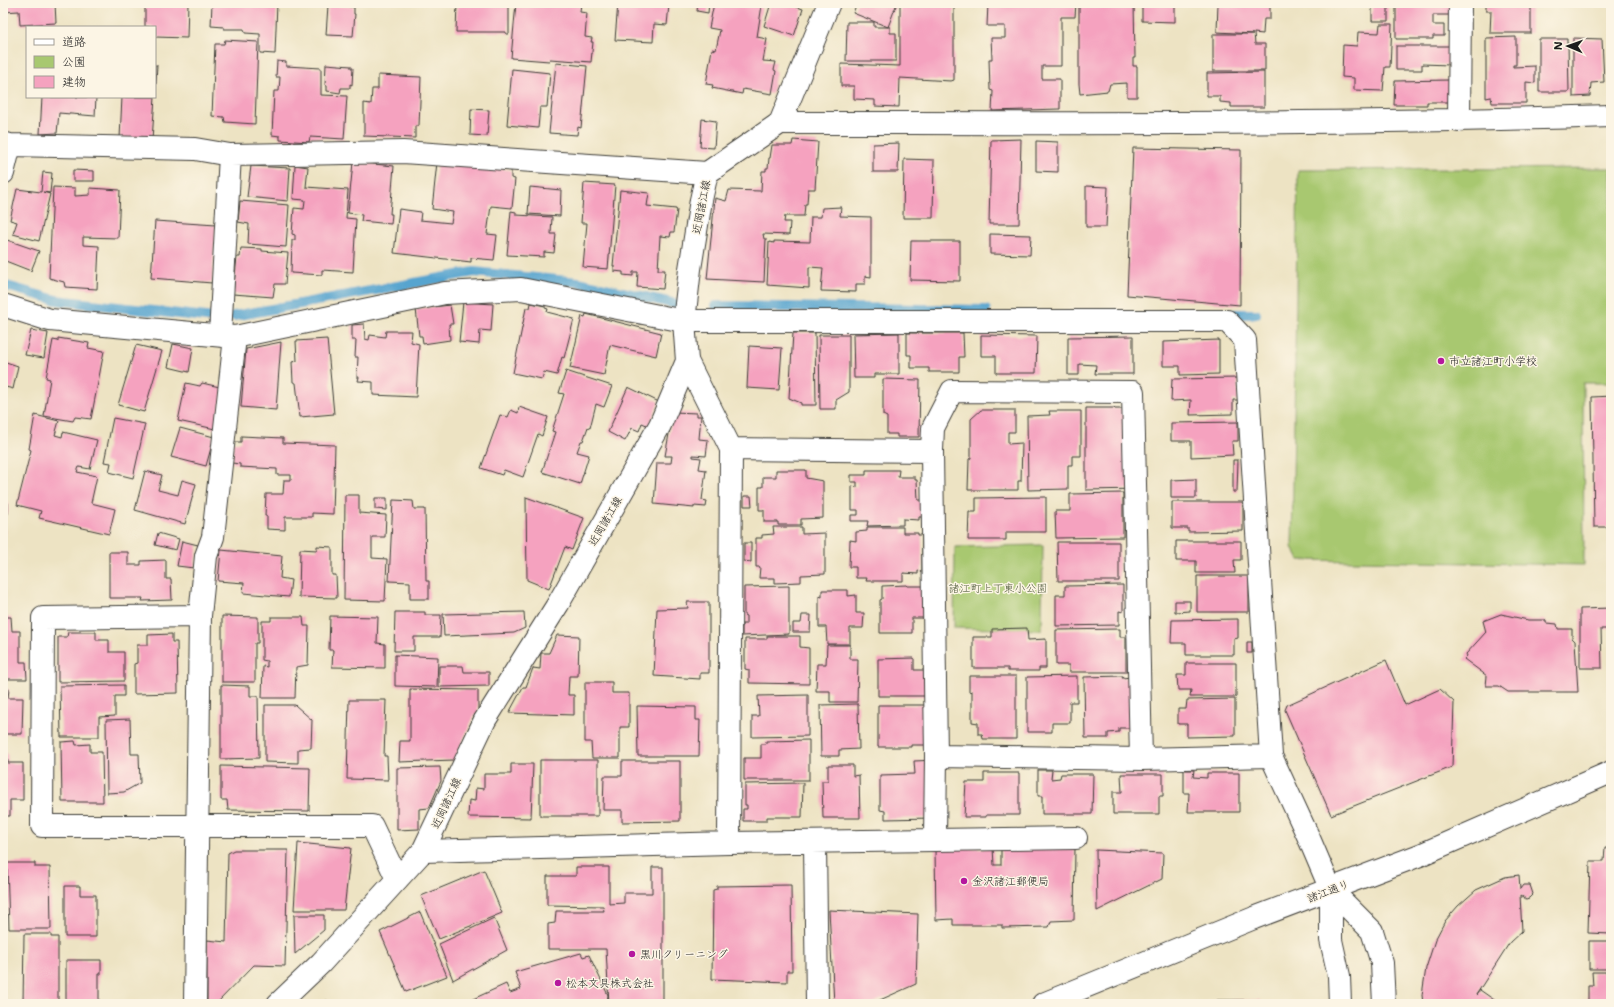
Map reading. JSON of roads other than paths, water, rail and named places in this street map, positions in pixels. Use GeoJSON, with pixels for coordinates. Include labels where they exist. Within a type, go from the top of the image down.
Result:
{"type":"FeatureCollection","features":[{"type":"Feature","properties":{"kind":"street"},"geometry":{"type":"LineString","coordinates":[[830,3],[780,123],[1290,123],[1459,121],[1611,116]]}},
{"type":"Feature","properties":{"kind":"street"},"geometry":{"type":"LineString","coordinates":[[1459,121],[1460,3]]}},
{"type":"Feature","properties":{"kind":"street","name":"近岡諸江線"},"geometry":{"type":"LineString","coordinates":[[278,1004],[321,963],[423,851],[485,720],[558,604],[660,425],[687,362],[684,321],[690,269],[701,200],[708,173],[780,123]]}},
{"type":"Feature","properties":{"kind":"street"},"geometry":{"type":"LineString","coordinates":[[3,173],[6,144],[196,149],[230,155],[403,152],[708,173]]}},
{"type":"Feature","properties":{"kind":"street"},"geometry":{"type":"LineString","coordinates":[[196,1004],[200,616],[206,556],[213,537],[228,336],[230,155]]}},
{"type":"Feature","properties":{"kind":"street"},"geometry":{"type":"LineString","coordinates":[[3,305],[50,320],[228,336],[445,293],[521,289],[684,321],[1227,321],[1245,340],[1271,756],[1331,890],[1372,930],[1382,963],[1384,1004]]}},
{"type":"Feature","properties":{"kind":"street"},"geometry":{"type":"LineString","coordinates":[[687,362],[731,449],[729,843]]}},
{"type":"Feature","properties":{"kind":"street"},"geometry":{"type":"LineString","coordinates":[[934,839],[936,756],[932,451],[934,428],[952,391],[1133,392],[1141,759]]}},
{"type":"Feature","properties":{"kind":"street"},"geometry":{"type":"LineString","coordinates":[[731,449],[932,451]]}},
{"type":"Feature","properties":{"kind":"street"},"geometry":{"type":"LineString","coordinates":[[200,616],[42,618],[42,826],[372,826],[397,879]]}},
{"type":"Feature","properties":{"kind":"street"},"geometry":{"type":"LineString","coordinates":[[936,756],[1141,759],[1271,756]]}},
{"type":"Feature","properties":{"kind":"street","name":"諸江通り"},"geometry":{"type":"LineString","coordinates":[[1043,1004],[1254,918],[1420,855],[1611,772]]}},
{"type":"Feature","properties":{"kind":"street"},"geometry":{"type":"LineString","coordinates":[[423,851],[729,843],[1076,838]]}},
{"type":"Feature","properties":{"kind":"street"},"geometry":{"type":"LineString","coordinates":[[815,842],[817,1004]]}},
{"type":"Feature","properties":{"kind":"street"},"geometry":{"type":"LineString","coordinates":[[1331,890],[1331,940],[1339,976],[1340,1004]]}},
{"type":"Feature","properties":{"kind":"waterway"},"geometry":{"type":"LineString","coordinates":[[234,316],[474,272],[578,282],[676,304]]}},
{"type":"Feature","properties":{"kind":"waterway"},"geometry":{"type":"LineString","coordinates":[[3,285],[56,300],[215,318]]}},
{"type":"Feature","properties":{"kind":"waterway"},"geometry":{"type":"LineString","coordinates":[[716,306],[986,310]]}},
{"type":"Feature","properties":{"kind":"waterway"},"geometry":{"type":"LineString","coordinates":[[1222,314],[1256,314]]}},
{"type":"Feature","properties":{"kind":"place","name":"市立諸江町小学校"},"geometry":{"type":"Point","coordinates":[1441,361]}},
{"type":"Feature","properties":{"kind":"place","name":"金沢諸江郵便局"},"geometry":{"type":"Point","coordinates":[964,881]}},
{"type":"Feature","properties":{"kind":"place","name":"黒川クリーニング"},"geometry":{"type":"Point","coordinates":[632,954]}},
{"type":"Feature","properties":{"kind":"place","name":"松本文具株式会社"},"geometry":{"type":"Point","coordinates":[558,983]}},
{"type":"Feature","properties":{"kind":"park label","name":"諸江町上丁東小公園"},"geometry":{"type":"Point","coordinates":[998,588]}}]}
